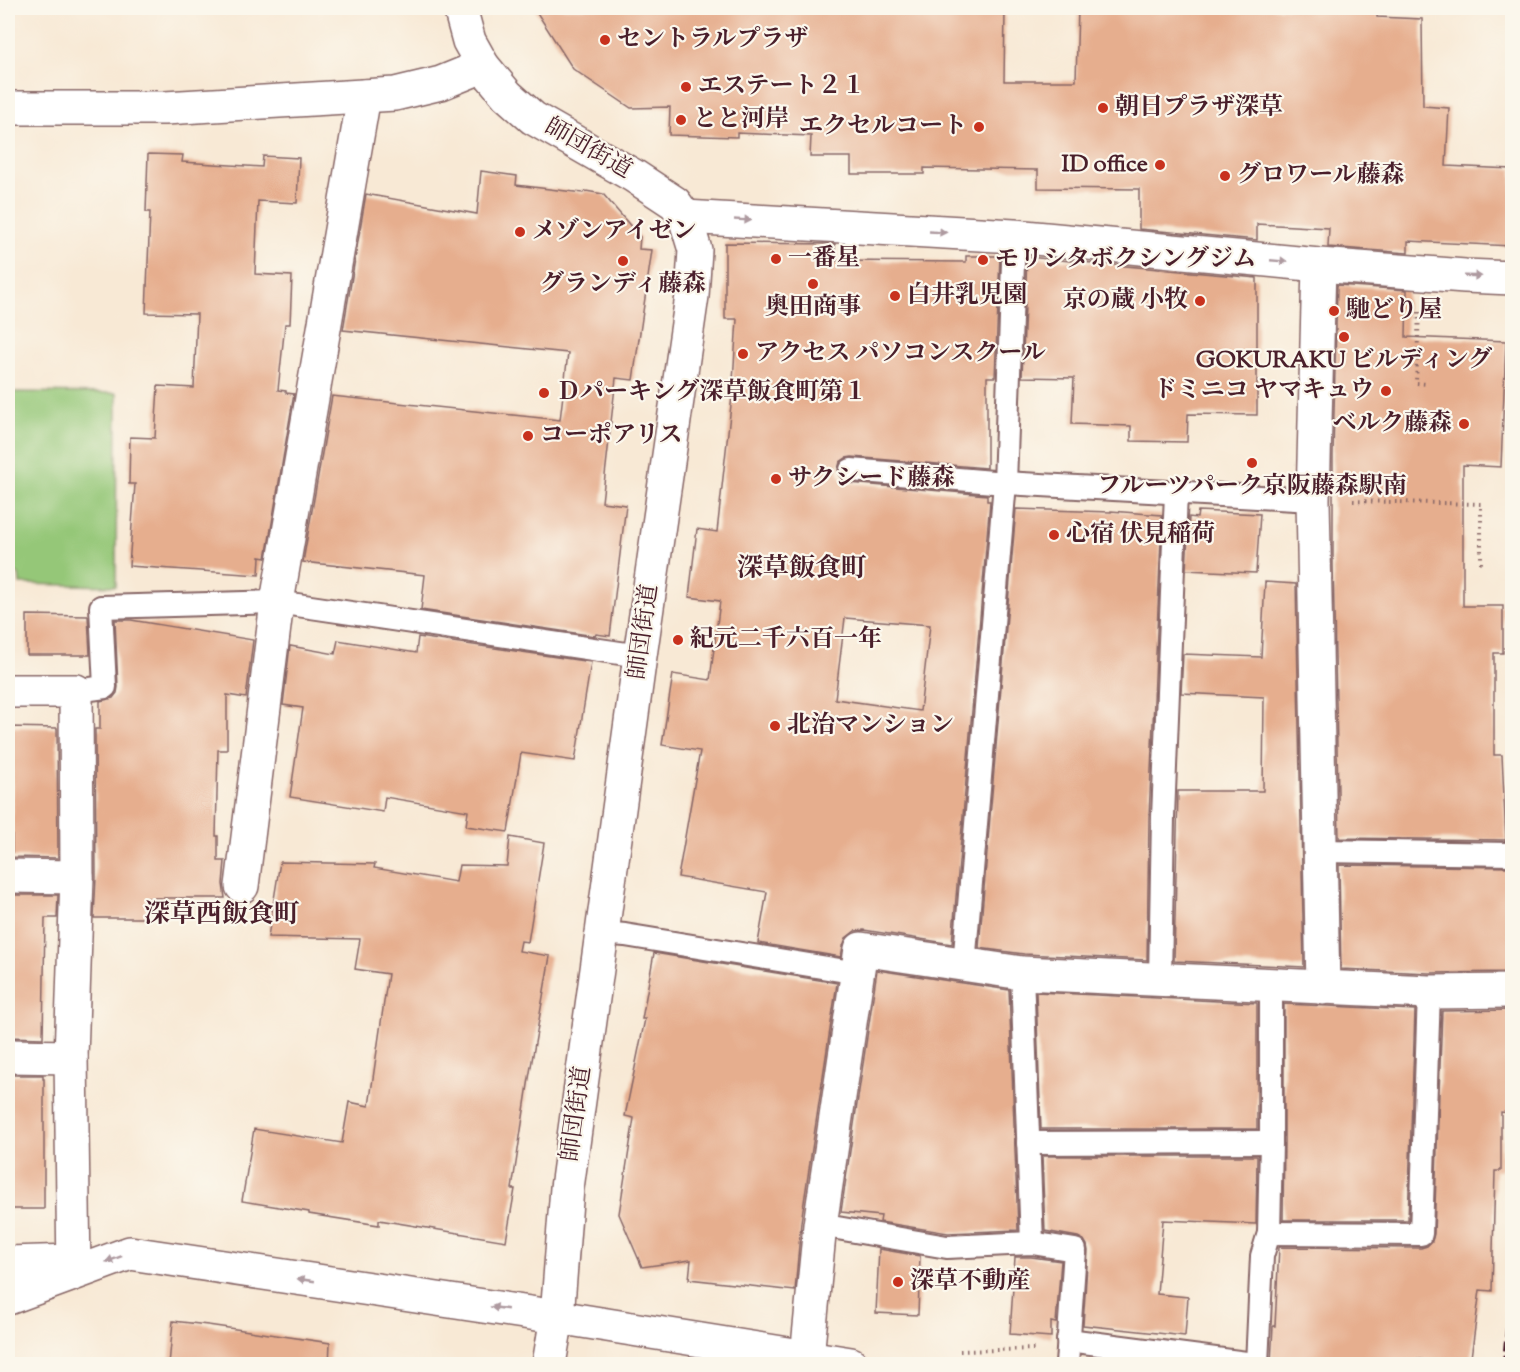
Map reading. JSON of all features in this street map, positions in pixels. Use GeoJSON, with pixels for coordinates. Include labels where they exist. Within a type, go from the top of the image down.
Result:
{"type":"FeatureCollection","features":[{"type":"Feature","properties":{"kind":"street","name":"師団街道"},"geometry":{"type":"LineString","coordinates":[[460,8],[469,41],[483,66],[507,96],[533,118],[634,176],[675,203],[685,217],[695,250],[692,296],[567,1188],[557,1317],[549,1365]]}},
{"type":"Feature","properties":{"kind":"street"},"geometry":{"type":"LineString","coordinates":[[8,108],[165,108],[395,94],[441,83],[483,66]]}},
{"type":"Feature","properties":{"kind":"street"},"geometry":{"type":"LineString","coordinates":[[242,886],[277,602],[364,96]]}},
{"type":"Feature","properties":{"kind":"street"},"geometry":{"type":"LineString","coordinates":[[685,217],[1014,236],[1319,265],[1512,278]]}},
{"type":"Feature","properties":{"kind":"street"},"geometry":{"type":"LineString","coordinates":[[1319,265],[1313,500],[1323,988]]}},
{"type":"Feature","properties":{"kind":"street"},"geometry":{"type":"LineString","coordinates":[[8,691],[76,691],[77,877],[71,1057],[74,1267]]}},
{"type":"Feature","properties":{"kind":"street"},"geometry":{"type":"LineString","coordinates":[[8,876],[77,877]]}},
{"type":"Feature","properties":{"kind":"street"},"geometry":{"type":"LineString","coordinates":[[807,1358],[820,1225],[861,949],[1022,973],[1323,988],[1512,992]]}},
{"type":"Feature","properties":{"kind":"street"},"geometry":{"type":"LineString","coordinates":[[8,1056],[71,1057]]}},
{"type":"Feature","properties":{"kind":"street"},"geometry":{"type":"LineString","coordinates":[[8,1298],[74,1267],[130,1253],[557,1317],[851,1365]]}},
{"type":"Feature","properties":{"kind":"street"},"geometry":{"type":"LineString","coordinates":[[8,1263],[74,1267]]}},
{"type":"Feature","properties":{"kind":"lane"},"geometry":{"type":"LineString","coordinates":[[964,964],[1005,483],[1014,236]]}},
{"type":"Feature","properties":{"kind":"lane"},"geometry":{"type":"LineString","coordinates":[[851,471],[1005,483],[1313,500]]}},
{"type":"Feature","properties":{"kind":"lane"},"geometry":{"type":"LineString","coordinates":[[1160,980],[1163,817],[1176,493]]}},
{"type":"Feature","properties":{"kind":"lane"},"geometry":{"type":"LineString","coordinates":[[76,691],[105,687],[101,607],[277,602],[640,656]]}},
{"type":"Feature","properties":{"kind":"lane"},"geometry":{"type":"LineString","coordinates":[[1320,851],[1512,854]]}},
{"type":"Feature","properties":{"kind":"lane"},"geometry":{"type":"LineString","coordinates":[[602,933],[858,973]]}},
{"type":"Feature","properties":{"kind":"lane"},"geometry":{"type":"LineString","coordinates":[[1022,973],[1032,1243]]}},
{"type":"Feature","properties":{"kind":"lane"},"geometry":{"type":"LineString","coordinates":[[820,1225],[946,1247],[1032,1243],[1075,1250],[1068,1351],[1256,1365],[1262,1256],[1269,1233],[1271,985]]}},
{"type":"Feature","properties":{"kind":"lane"},"geometry":{"type":"LineString","coordinates":[[1269,1233],[1421,1234],[1429,992]]}},
{"type":"Feature","properties":{"kind":"lane"},"geometry":{"type":"LineString","coordinates":[[1028,1143],[1271,1142]]}},
{"type":"Feature","properties":{"kind":"path"},"geometry":{"type":"LineString","coordinates":[[1418,345],[1416,383],[1427,384]]}},
{"type":"Feature","properties":{"kind":"path"},"geometry":{"type":"LineString","coordinates":[[1313,500],[1481,504],[1481,564]]}},
{"type":"Feature","properties":{"kind":"path"},"geometry":{"type":"LineString","coordinates":[[960,1351],[1068,1351]]}},
{"type":"Feature","properties":{"kind":"green space"},"geometry":{"type":"Polygon","coordinates":[[[8,392],[117,393],[116,586],[20,584],[19,574],[8,573],[8,392]]]}},
{"type":"Feature","properties":{"kind":"building"},"geometry":{"type":"Polygon","coordinates":[[[534,8],[1005,8],[1004,81],[1076,81],[1078,8],[1377,8],[1377,17],[1422,19],[1423,106],[1449,108],[1446,166],[1512,169],[1512,246],[1408,241],[1408,253],[1328,247],[1329,228],[1257,224],[1257,240],[1139,229],[1139,189],[1038,188],[1038,170],[924,168],[924,174],[851,174],[851,157],[810,157],[811,136],[737,133],[737,137],[669,135],[670,107],[631,108],[573,69],[534,8]]]}},
{"type":"Feature","properties":{"kind":"building"},"geometry":{"type":"Polygon","coordinates":[[[148,154],[183,155],[182,162],[262,167],[263,156],[299,158],[297,203],[258,201],[255,274],[292,276],[290,324],[285,324],[278,390],[294,394],[266,558],[260,557],[259,575],[129,566],[135,484],[129,484],[130,437],[155,438],[158,386],[194,388],[197,314],[146,313],[150,212],[146,212],[148,154]]]}},
{"type":"Feature","properties":{"kind":"building"},"geometry":{"type":"Polygon","coordinates":[[[481,171],[517,176],[516,185],[603,194],[640,237],[639,249],[652,250],[633,380],[616,378],[602,502],[626,505],[610,636],[596,634],[595,636],[421,610],[425,575],[303,562],[332,396],[560,420],[568,353],[343,330],[366,194],[477,214],[481,171]]]}},
{"type":"Feature","properties":{"kind":"building"},"geometry":{"type":"Polygon","coordinates":[[[725,243],[835,244],[835,261],[966,262],[966,256],[1000,256],[995,377],[987,377],[987,468],[852,457],[840,462],[838,469],[843,481],[849,483],[987,495],[987,501],[990,501],[952,944],[864,930],[855,931],[846,938],[841,957],[758,943],[767,892],[678,877],[700,751],[662,745],[673,674],[710,680],[720,601],[689,597],[697,529],[717,532],[732,396],[737,319],[725,319],[725,243]],[[845,618],[835,699],[920,711],[930,625],[845,618]]]}},
{"type":"Feature","properties":{"kind":"building"},"geometry":{"type":"Polygon","coordinates":[[[1027,257],[1257,278],[1257,415],[1188,414],[1187,442],[1131,441],[1131,426],[1072,424],[1074,378],[1022,377],[1027,257]]]}},
{"type":"Feature","properties":{"kind":"building"},"geometry":{"type":"Polygon","coordinates":[[[1337,285],[1407,290],[1406,337],[1506,341],[1501,467],[1463,465],[1463,606],[1503,606],[1503,653],[1494,653],[1494,755],[1502,755],[1506,840],[1339,838],[1333,564],[1337,285]]]}},
{"type":"Feature","properties":{"kind":"building"},"geometry":{"type":"Polygon","coordinates":[[[1016,509],[1111,511],[1162,515],[1149,817],[1147,960],[1024,954],[979,948],[1016,509]]]}},
{"type":"Feature","properties":{"kind":"building"},"geometry":{"type":"Polygon","coordinates":[[[1198,511],[1260,514],[1256,573],[1186,570],[1189,517],[1197,518],[1198,511]]]}},
{"type":"Feature","properties":{"kind":"building"},"geometry":{"type":"Polygon","coordinates":[[[1265,582],[1296,584],[1304,967],[1174,961],[1178,791],[1263,791],[1264,697],[1181,693],[1183,654],[1261,657],[1265,582]]]}},
{"type":"Feature","properties":{"kind":"building"},"geometry":{"type":"Polygon","coordinates":[[[27,615],[88,616],[90,655],[27,655],[27,615]]]}},
{"type":"Feature","properties":{"kind":"building"},"geometry":{"type":"Polygon","coordinates":[[[115,620],[131,620],[253,640],[246,698],[227,695],[227,750],[218,750],[216,836],[218,836],[218,861],[225,861],[223,884],[225,898],[146,898],[145,918],[94,918],[95,729],[100,729],[100,701],[113,698],[117,693],[115,620]]]}},
{"type":"Feature","properties":{"kind":"building"},"geometry":{"type":"Polygon","coordinates":[[[418,637],[591,662],[575,761],[521,753],[508,832],[466,826],[468,811],[385,797],[383,812],[290,797],[303,708],[283,705],[290,646],[335,654],[338,640],[416,653],[418,637]]]}},
{"type":"Feature","properties":{"kind":"building"},"geometry":{"type":"Polygon","coordinates":[[[8,727],[57,728],[58,858],[12,857],[12,768],[8,768],[8,727]]]}},
{"type":"Feature","properties":{"kind":"building"},"geometry":{"type":"Polygon","coordinates":[[[510,837],[544,843],[528,942],[521,941],[519,951],[550,956],[529,1078],[506,1241],[379,1220],[379,1225],[242,1201],[254,1129],[342,1143],[349,1102],[369,1106],[388,974],[355,969],[360,939],[268,937],[280,862],[375,864],[374,868],[456,882],[459,865],[507,866],[510,837]]]}},
{"type":"Feature","properties":{"kind":"building"},"geometry":{"type":"Polygon","coordinates":[[[1339,865],[1512,867],[1512,972],[1429,973],[1341,969],[1339,865]]]}},
{"type":"Feature","properties":{"kind":"building"},"geometry":{"type":"Polygon","coordinates":[[[8,895],[58,895],[57,918],[45,918],[43,1038],[8,1037],[8,895]]]}},
{"type":"Feature","properties":{"kind":"building"},"geometry":{"type":"Polygon","coordinates":[[[654,953],[837,983],[801,1222],[795,1291],[689,1279],[691,1260],[642,1267],[619,1214],[634,1118],[625,1116],[645,1019],[642,1019],[654,953]]]}},
{"type":"Feature","properties":{"kind":"building"},"geometry":{"type":"Polygon","coordinates":[[[877,970],[1009,990],[1018,1230],[948,1233],[880,1222],[881,1216],[841,1212],[877,970]]]}},
{"type":"Feature","properties":{"kind":"building"},"geometry":{"type":"Polygon","coordinates":[[[1036,992],[1257,1003],[1257,1129],[1041,1129],[1036,992]]]}},
{"type":"Feature","properties":{"kind":"building"},"geometry":{"type":"Polygon","coordinates":[[[1284,1004],[1415,1010],[1408,1220],[1283,1220],[1284,1004]]]}},
{"type":"Feature","properties":{"kind":"building"},"geometry":{"type":"Polygon","coordinates":[[[1512,1010],[1510,1113],[1501,1112],[1501,1171],[1495,1171],[1492,1291],[1480,1290],[1470,1365],[1418,1359],[1417,1365],[1271,1363],[1279,1247],[1421,1248],[1432,1241],[1442,1011],[1512,1010]]]}},
{"type":"Feature","properties":{"kind":"building"},"geometry":{"type":"Polygon","coordinates":[[[8,1075],[43,1075],[44,1209],[8,1209],[8,1075]]]}},
{"type":"Feature","properties":{"kind":"building"},"geometry":{"type":"Polygon","coordinates":[[[1042,1156],[1257,1156],[1256,1224],[1163,1220],[1157,1294],[1188,1297],[1185,1336],[1083,1325],[1087,1245],[1078,1237],[1045,1231],[1042,1156]]]}},
{"type":"Feature","properties":{"kind":"building","name":"深草不動産"},"geometry":{"type":"Polygon","coordinates":[[[879,1249],[920,1256],[918,1315],[876,1313],[879,1249]]]}},
{"type":"Feature","properties":{"kind":"building"},"geometry":{"type":"Polygon","coordinates":[[[1015,1257],[1061,1261],[1056,1323],[1051,1322],[1051,1337],[1010,1334],[1015,1257]]]}},
{"type":"Feature","properties":{"kind":"building"},"geometry":{"type":"Polygon","coordinates":[[[173,1321],[330,1343],[329,1365],[169,1365],[173,1321]]]}},
{"type":"Feature","properties":{"kind":"railway"},"geometry":{"type":"LineString","coordinates":[[1504,1364],[1512,1275]]}},
{"type":"Feature","properties":{"kind":"place","name":"セントラルプラザ"},"geometry":{"type":"Point","coordinates":[605,40]}},
{"type":"Feature","properties":{"kind":"place","name":"エステート２１"},"geometry":{"type":"Point","coordinates":[686,87]}},
{"type":"Feature","properties":{"kind":"place","name":"朝日プラザ深草"},"geometry":{"type":"Point","coordinates":[1103,108]}},
{"type":"Feature","properties":{"kind":"place","name":"とと河岸"},"geometry":{"type":"Point","coordinates":[681,120]}},
{"type":"Feature","properties":{"kind":"place","name":"エクセルコート"},"geometry":{"type":"Point","coordinates":[979,127]}},
{"type":"Feature","properties":{"kind":"place","name":"ID office"},"geometry":{"type":"Point","coordinates":[1160,165]}},
{"type":"Feature","properties":{"kind":"place","name":"グロワール藤森"},"geometry":{"type":"Point","coordinates":[1225,176]}},
{"type":"Feature","properties":{"kind":"place","name":"メゾンアイゼン"},"geometry":{"type":"Point","coordinates":[520,232]}},
{"type":"Feature","properties":{"kind":"place","name":"一番星"},"geometry":{"type":"Point","coordinates":[776,259]}},
{"type":"Feature","properties":{"kind":"place","name":"モリシタボクシングジム"},"geometry":{"type":"Point","coordinates":[983,260]}},
{"type":"Feature","properties":{"kind":"place","name":"グランディ藤森"},"geometry":{"type":"Point","coordinates":[623,261]}},
{"type":"Feature","properties":{"kind":"place","name":"奥田商事"},"geometry":{"type":"Point","coordinates":[813,284]}},
{"type":"Feature","properties":{"kind":"place","name":"白井乳児園"},"geometry":{"type":"Point","coordinates":[895,296]}},
{"type":"Feature","properties":{"kind":"place","name":"京の蔵 小牧"},"geometry":{"type":"Point","coordinates":[1200,301]}},
{"type":"Feature","properties":{"kind":"place","name":"馳どり屋"},"geometry":{"type":"Point","coordinates":[1334,311]}},
{"type":"Feature","properties":{"kind":"place","name":"GOKURAKU ビルディング"},"geometry":{"type":"Point","coordinates":[1344,337]}},
{"type":"Feature","properties":{"kind":"place","name":"アクセス パソコンスクール"},"geometry":{"type":"Point","coordinates":[743,354]}},
{"type":"Feature","properties":{"kind":"place","name":"ドミニコ ヤマキュウ"},"geometry":{"type":"Point","coordinates":[1386,391]}},
{"type":"Feature","properties":{"kind":"place","name":"Ｄパーキング深草飯食町第１"},"geometry":{"type":"Point","coordinates":[544,393]}},
{"type":"Feature","properties":{"kind":"place","name":"ベルク藤森"},"geometry":{"type":"Point","coordinates":[1464,424]}},
{"type":"Feature","properties":{"kind":"place","name":"コーポアリス"},"geometry":{"type":"Point","coordinates":[528,436]}},
{"type":"Feature","properties":{"kind":"place","name":"フルーツパーク京阪藤森駅南"},"geometry":{"type":"Point","coordinates":[1252,463]}},
{"type":"Feature","properties":{"kind":"place","name":"サクシード藤森"},"geometry":{"type":"Point","coordinates":[776,479]}},
{"type":"Feature","properties":{"kind":"place","name":"心宿 伏見稲荷"},"geometry":{"type":"Point","coordinates":[1054,535]}},
{"type":"Feature","properties":{"kind":"place","name":"紀元二千六百一年"},"geometry":{"type":"Point","coordinates":[678,640]}},
{"type":"Feature","properties":{"kind":"place","name":"北治マンション"},"geometry":{"type":"Point","coordinates":[775,726]}},
{"type":"Feature","properties":{"kind":"place","name":"深草不動産"},"geometry":{"type":"Point","coordinates":[898,1282]}},
{"type":"Feature","properties":{"kind":"district","name":"深草飯食町"},"geometry":{"type":"Point","coordinates":[802,569]}},
{"type":"Feature","properties":{"kind":"district","name":"深草西飯食町"},"geometry":{"type":"Point","coordinates":[222,915]}}]}
